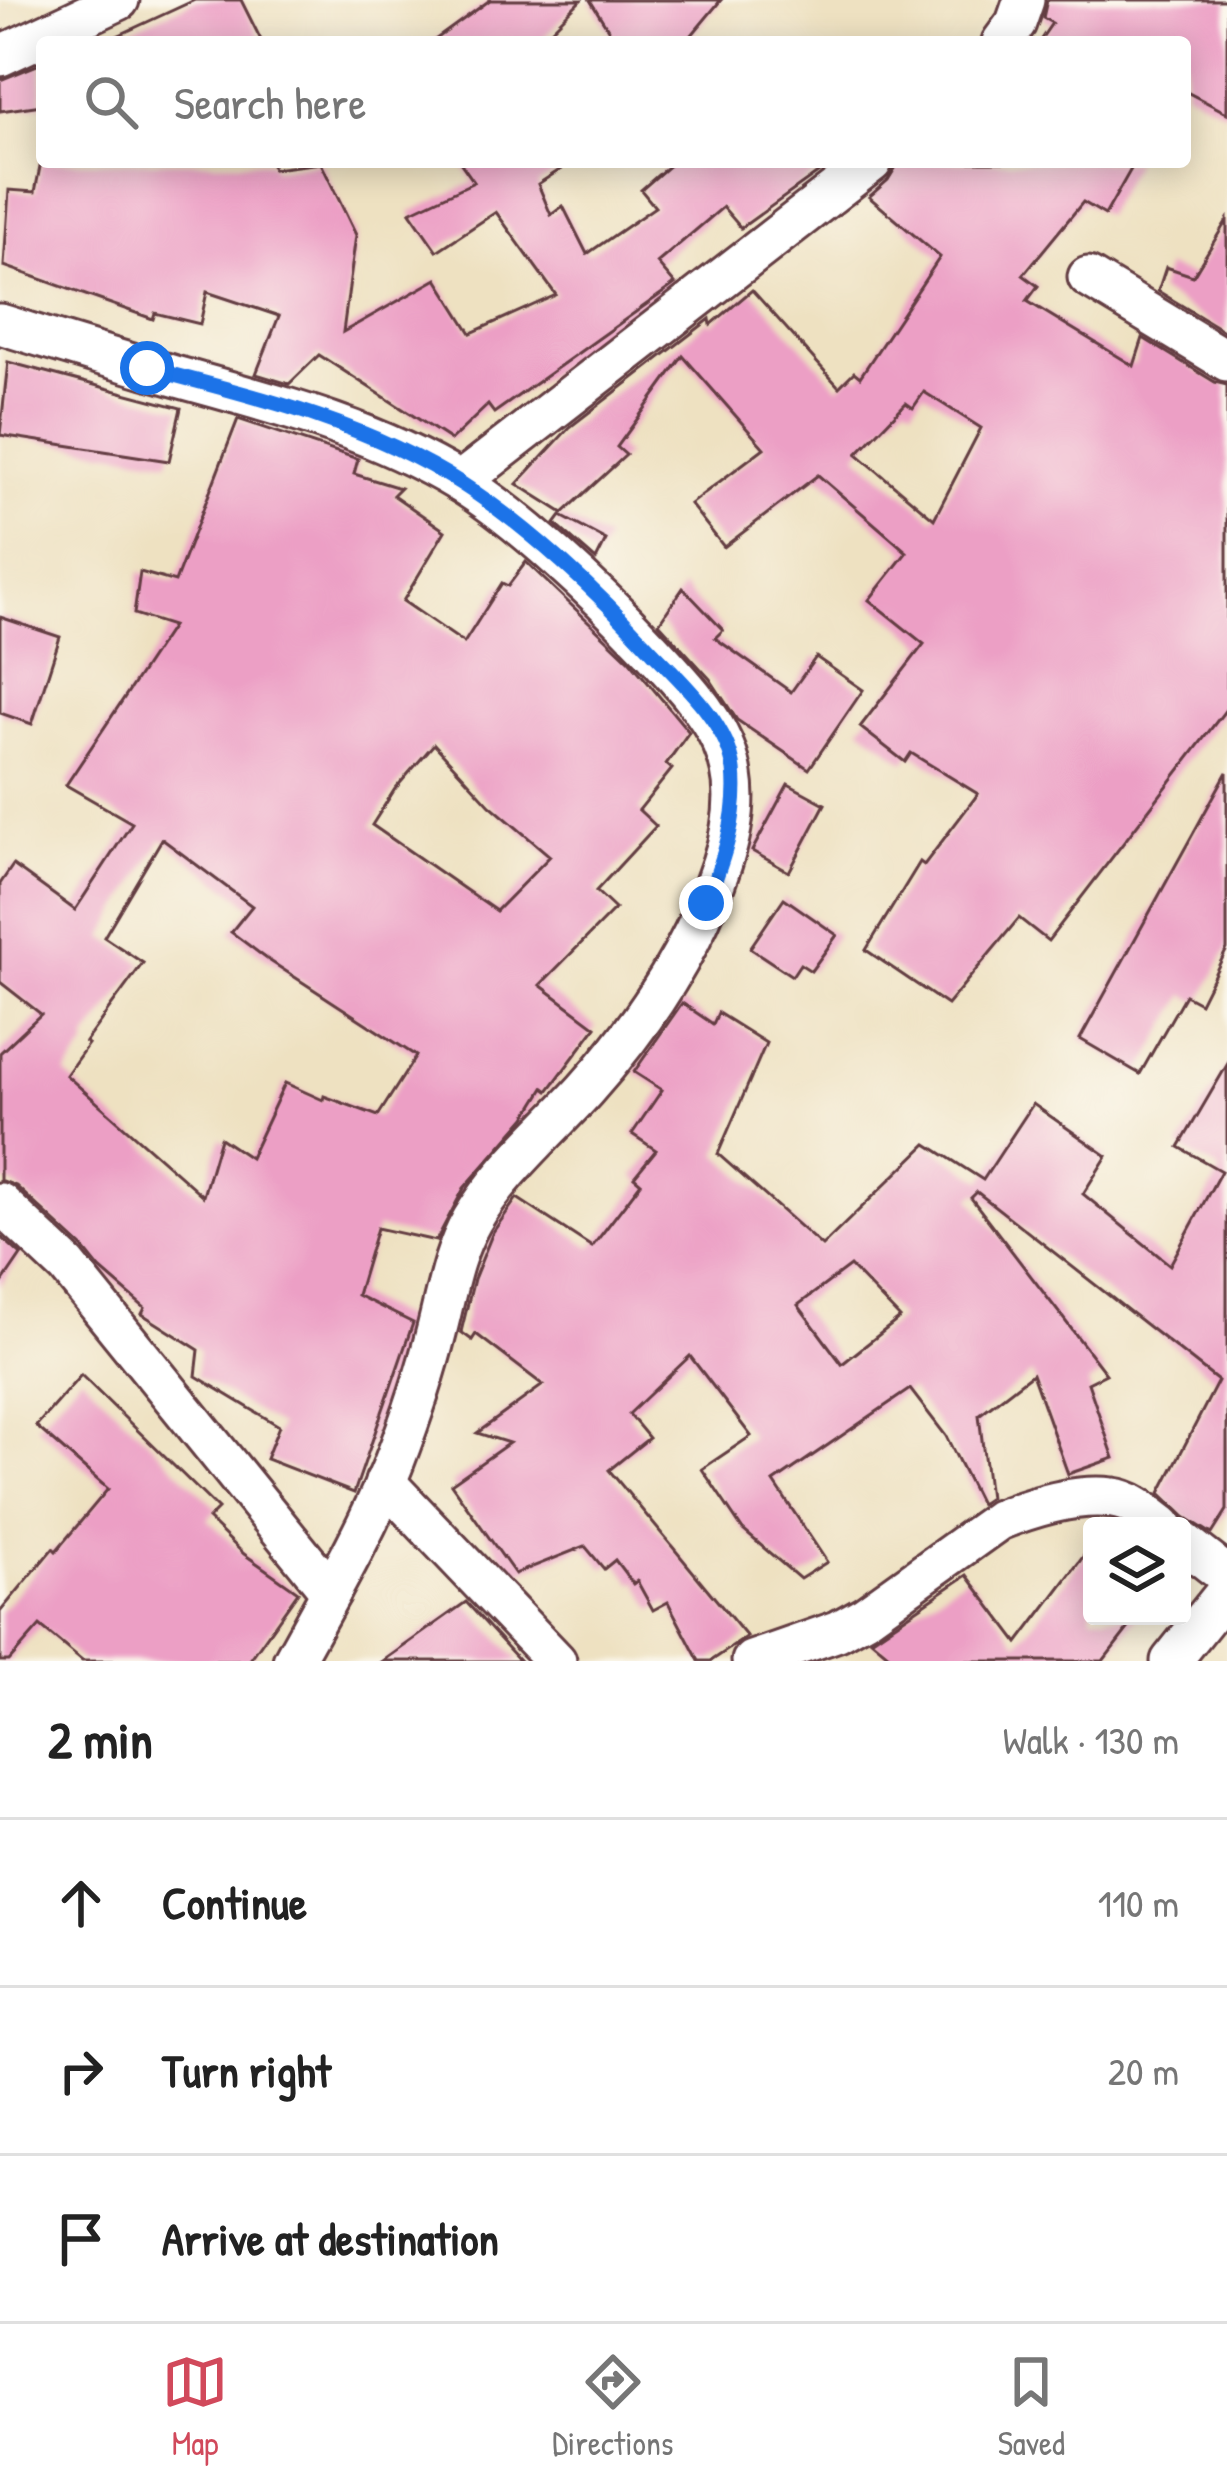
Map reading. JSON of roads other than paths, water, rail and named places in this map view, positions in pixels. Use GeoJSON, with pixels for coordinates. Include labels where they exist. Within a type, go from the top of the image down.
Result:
{"type":"FeatureCollection","features":[{"type":"Feature","properties":{"kind":"street"},"geometry":{"type":"LineString","coordinates":[[42,36],[119,0]]}},
{"type":"Feature","properties":{"kind":"street"},"geometry":{"type":"LineString","coordinates":[[1006,36],[1024,0]]}},
{"type":"Feature","properties":{"kind":"street"},"geometry":{"type":"LineString","coordinates":[[0,56],[36,39]]}},
{"type":"Feature","properties":{"kind":"street"},"geometry":{"type":"LineString","coordinates":[[460,482],[864,168]]}},
{"type":"Feature","properties":{"kind":"street"},"geometry":{"type":"LineString","coordinates":[[1088,277],[1227,361]]}},
{"type":"Feature","properties":{"kind":"street"},"geometry":{"type":"LineString","coordinates":[[0,324],[276,401],[370,437],[460,482],[511,519],[633,629],[713,720],[734,768],[733,817],[723,861],[680,966],[625,1042],[517,1163],[464,1236],[450,1267],[436,1332],[385,1482],[293,1661]]}},
{"type":"Feature","properties":{"kind":"street"},"geometry":{"type":"LineString","coordinates":[[0,1203],[67,1266],[331,1592]]}},
{"type":"Feature","properties":{"kind":"street"},"geometry":{"type":"LineString","coordinates":[[385,1482],[556,1661]]}},
{"type":"Feature","properties":{"kind":"street"},"geometry":{"type":"LineString","coordinates":[[752,1661],[865,1616],[999,1520],[1021,1511],[1112,1497],[1151,1517]]}},
{"type":"Feature","properties":{"kind":"street"},"geometry":{"type":"LineString","coordinates":[[1191,1548],[1227,1576]]}},
{"type":"Feature","properties":{"kind":"street"},"geometry":{"type":"LineString","coordinates":[[1171,1661],[1227,1591]]}}]}
